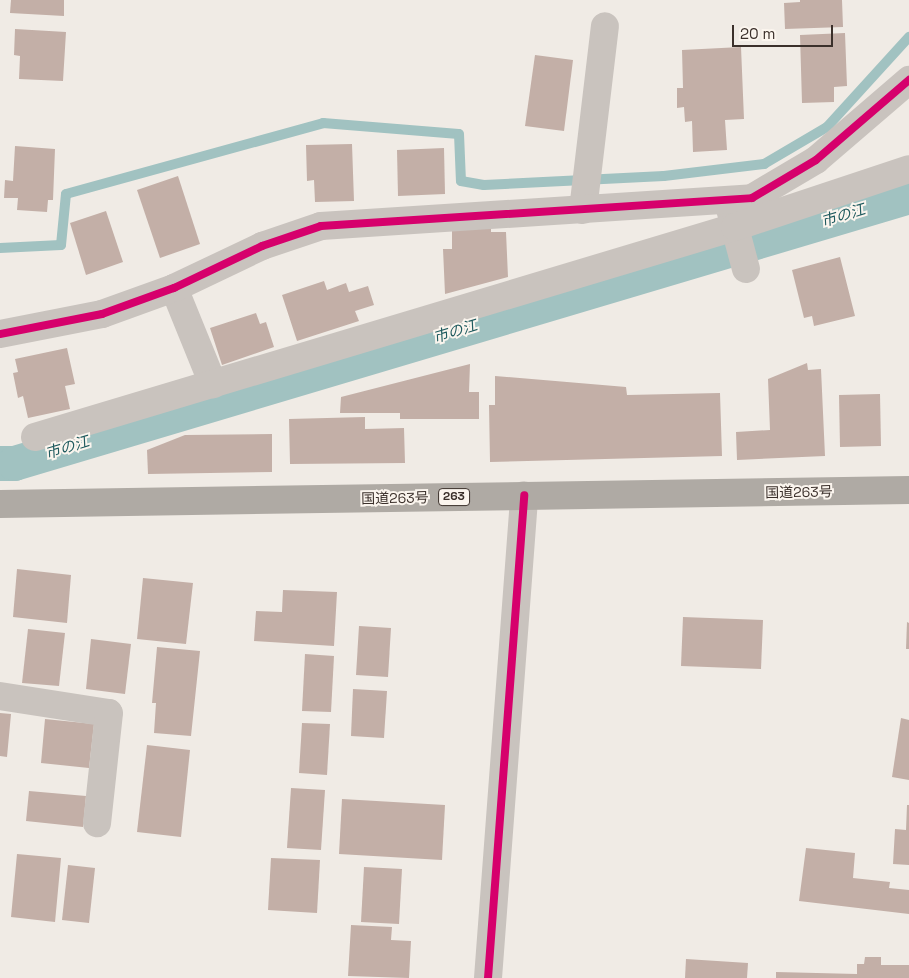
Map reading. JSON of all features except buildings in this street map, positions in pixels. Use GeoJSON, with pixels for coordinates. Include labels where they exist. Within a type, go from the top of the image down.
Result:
{"type":"FeatureCollection","features":[{"type":"Feature","properties":{"kind":"highway","name":"国道263号"},"geometry":{"type":"LineString","coordinates":[[0,504],[909,490]]}},
{"type":"Feature","properties":{"kind":"street"},"geometry":{"type":"LineString","coordinates":[[585,189],[605,26]]}},
{"type":"Feature","properties":{"kind":"street"},"geometry":{"type":"LineString","coordinates":[[0,334],[102,314],[174,288],[262,246],[321,226],[585,189],[727,200],[752,198],[816,160],[909,80]]}},
{"type":"Feature","properties":{"kind":"street"},"geometry":{"type":"LineString","coordinates":[[35,437],[735,227],[909,169]]}},
{"type":"Feature","properties":{"kind":"street"},"geometry":{"type":"LineString","coordinates":[[727,200],[746,269]]}},
{"type":"Feature","properties":{"kind":"street"},"geometry":{"type":"LineString","coordinates":[[174,288],[213,384]]}},
{"type":"Feature","properties":{"kind":"street"},"geometry":{"type":"LineString","coordinates":[[488,978],[524,495]]}},
{"type":"Feature","properties":{"kind":"street"},"geometry":{"type":"LineString","coordinates":[[0,696],[109,713],[97,823]]}},
{"type":"Feature","properties":{"kind":"waterway"},"geometry":{"type":"LineString","coordinates":[[0,248],[61,245],[66,194],[323,123],[459,134],[461,181],[484,185],[664,176],[764,164],[827,127],[909,37]]}},
{"type":"Feature","properties":{"kind":"waterway","name":"市の江"},"geometry":{"type":"LineString","coordinates":[[0,463],[14,463],[909,196]]}},
{"type":"Feature","properties":{"kind":"cycle path"},"geometry":{"type":"LineString","coordinates":[[0,334],[102,314],[174,288],[262,246],[321,226],[752,198],[816,160],[909,80]]}},
{"type":"Feature","properties":{"kind":"cycle path"},"geometry":{"type":"LineString","coordinates":[[488,978],[524,495]]}}]}
